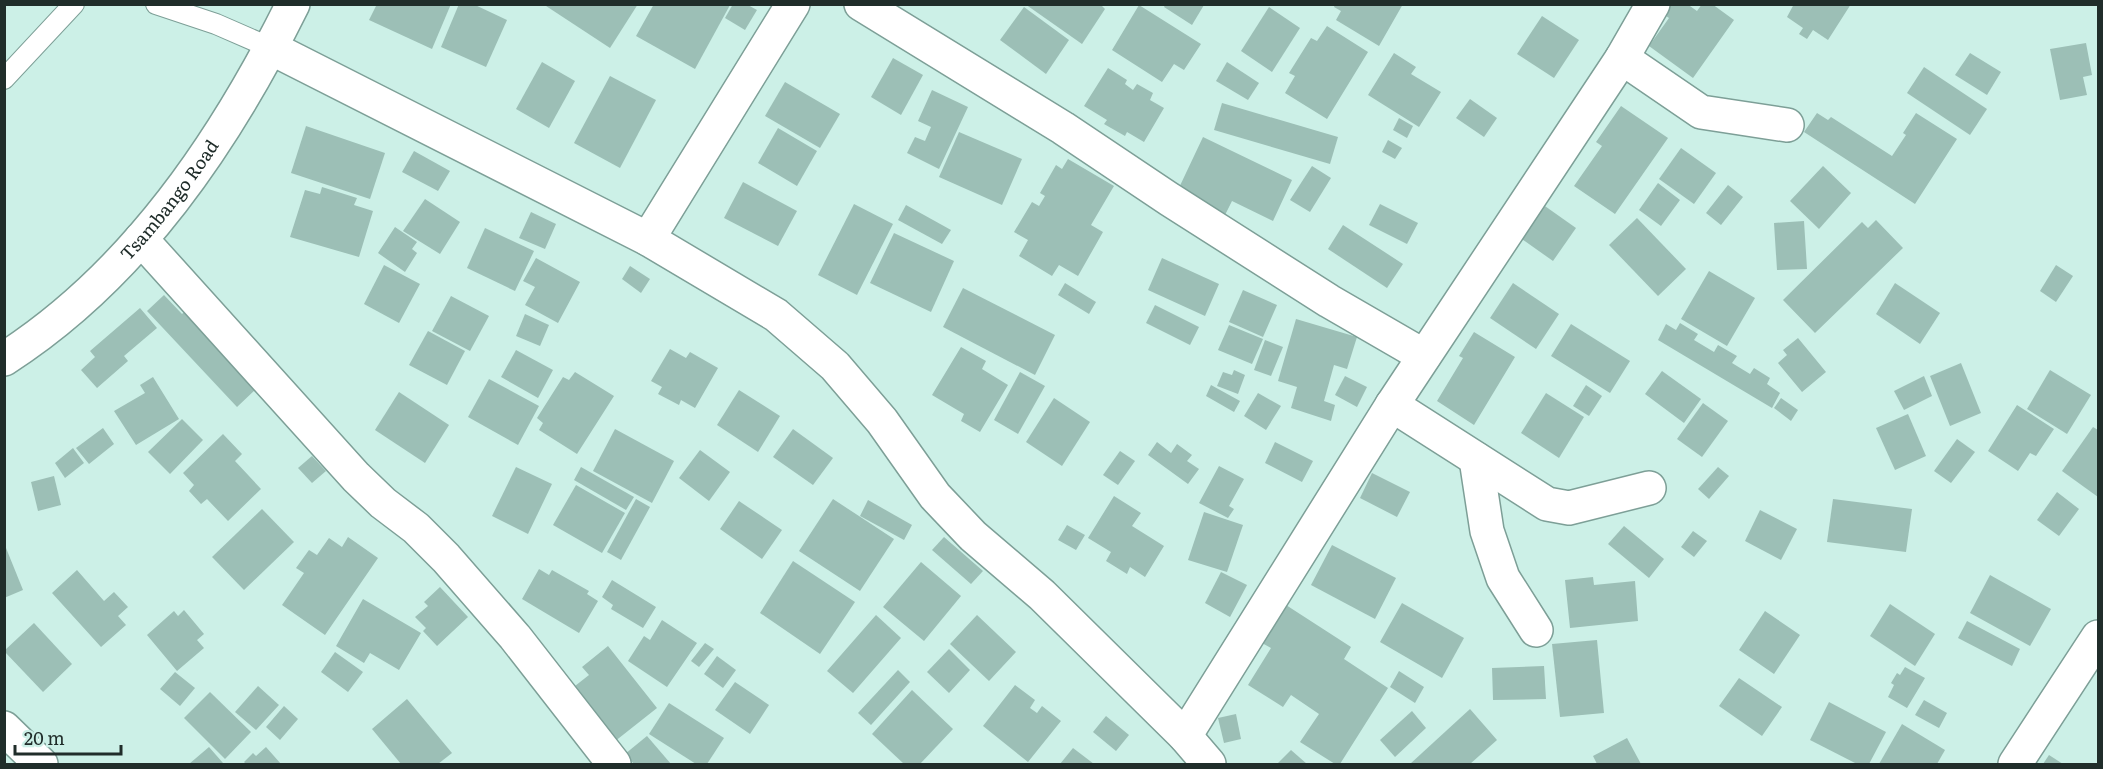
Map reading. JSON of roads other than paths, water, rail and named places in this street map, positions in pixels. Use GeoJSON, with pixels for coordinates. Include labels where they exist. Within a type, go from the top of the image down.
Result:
{"type":"FeatureCollection","features":[{"type":"Feature","properties":{"kind":"street","name":"Tsambango Road"},"geometry":{"type":"LineString","coordinates":[[4,359],[26,345],[68,311],[141,239],[185,185],[216,142],[271,48],[293,4]]}},
{"type":"Feature","properties":{"kind":"street"},"geometry":{"type":"LineString","coordinates":[[648,239],[793,4]]}},
{"type":"Feature","properties":{"kind":"street"},"geometry":{"type":"LineString","coordinates":[[861,4],[1063,128],[1179,206],[1329,301],[1424,356]]}},
{"type":"Feature","properties":{"kind":"street"},"geometry":{"type":"LineString","coordinates":[[1185,736],[1392,405],[1622,58],[1653,4]]}},
{"type":"Feature","properties":{"kind":"street"},"geometry":{"type":"LineString","coordinates":[[271,48],[648,239],[776,315],[835,366],[882,421],[935,496],[973,536],[1042,596],[1185,736],[1209,764]]}},
{"type":"Feature","properties":{"kind":"street"},"geometry":{"type":"LineString","coordinates":[[1622,58],[1701,112],[1787,125]]}},
{"type":"Feature","properties":{"kind":"street"},"geometry":{"type":"LineString","coordinates":[[141,239],[356,477],[383,503],[416,528],[446,558],[515,637],[614,765]]}},
{"type":"Feature","properties":{"kind":"street"},"geometry":{"type":"LineString","coordinates":[[1392,405],[1546,504],[1569,508],[1649,488]]}},
{"type":"Feature","properties":{"kind":"street"},"geometry":{"type":"LineString","coordinates":[[1476,459],[1487,531],[1503,578],[1536,630]]}},
{"type":"Feature","properties":{"kind":"street"},"geometry":{"type":"LineString","coordinates":[[2015,765],[2098,637]]}},
{"type":"Feature","properties":{"kind":"street"},"geometry":{"type":"LineString","coordinates":[[4,728],[41,765]]}},
{"type":"Feature","properties":{"kind":"lane"},"geometry":{"type":"LineString","coordinates":[[4,79],[74,4]]}},
{"type":"Feature","properties":{"kind":"lane"},"geometry":{"type":"LineString","coordinates":[[156,4],[216,24],[271,48]]}}]}
